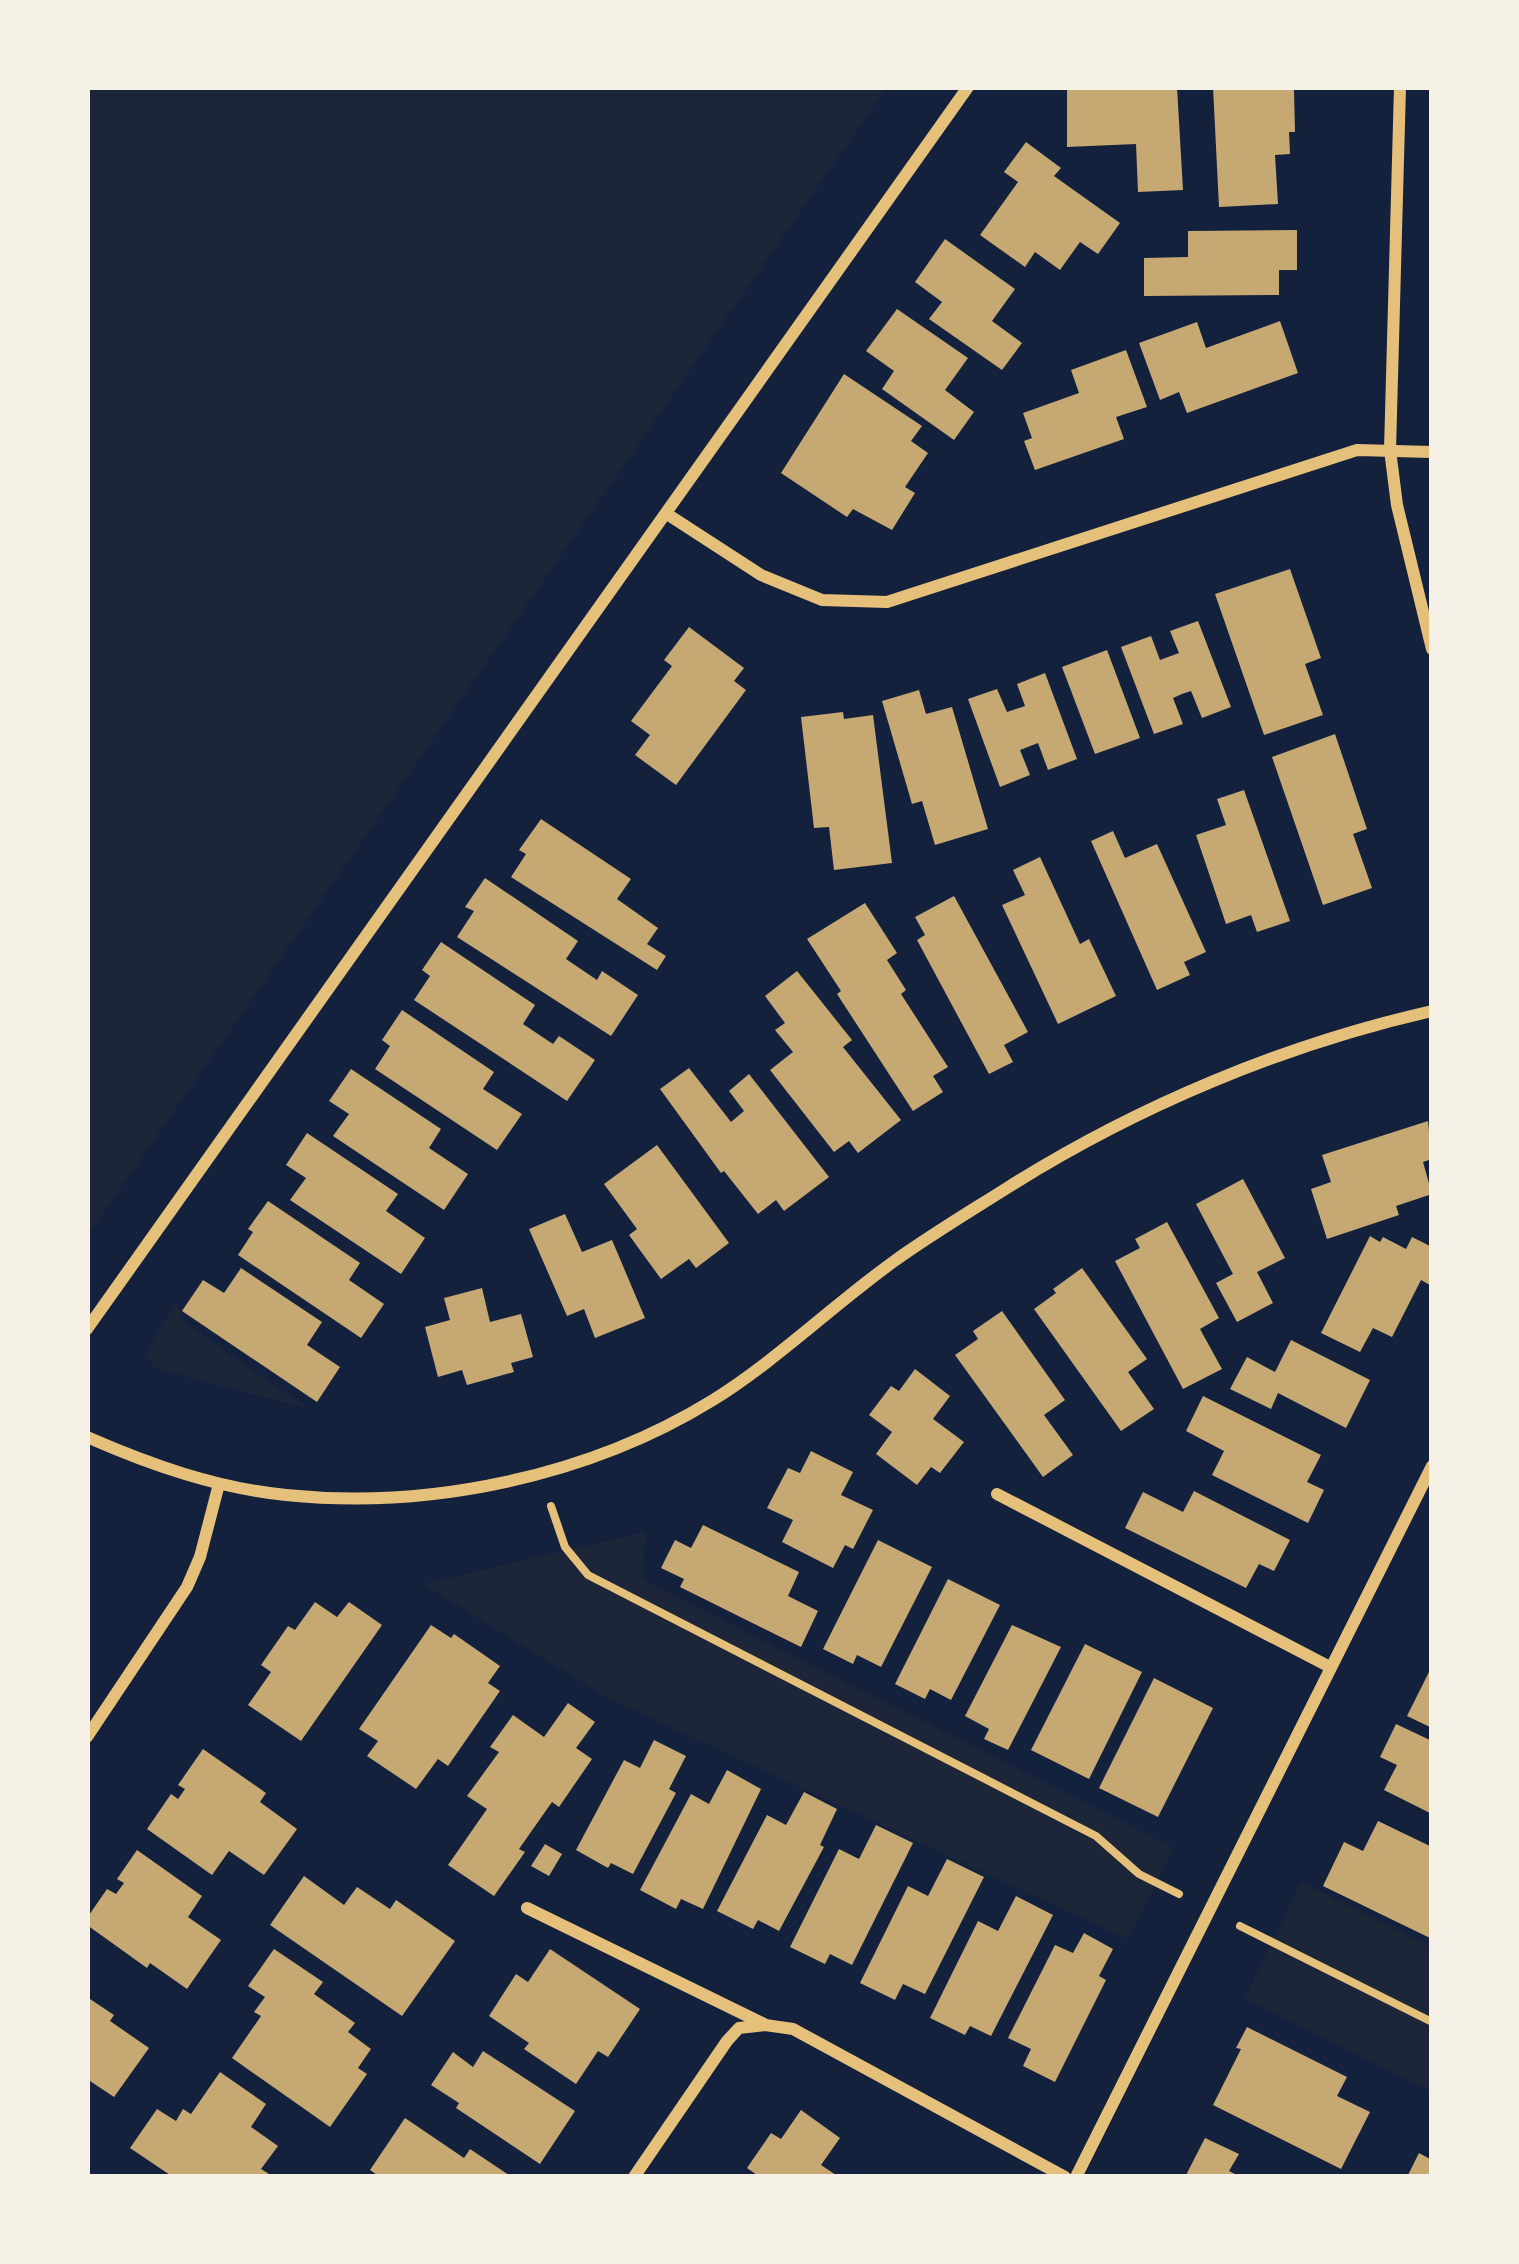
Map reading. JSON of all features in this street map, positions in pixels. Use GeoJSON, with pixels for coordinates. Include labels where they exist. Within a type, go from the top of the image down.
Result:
{"type":"FeatureCollection","features":[{"type":"Feature","properties":{"kind":"street"},"geometry":{"type":"LineString","coordinates":[[87,1329],[968,87]]}},
{"type":"Feature","properties":{"kind":"street"},"geometry":{"type":"LineString","coordinates":[[1400,87],[1390,449],[1397,505],[1432,649]]}},
{"type":"Feature","properties":{"kind":"street"},"geometry":{"type":"LineString","coordinates":[[667,514],[761,575],[822,600],[887,602],[1357,451],[1432,452]]}},
{"type":"Feature","properties":{"kind":"street"},"geometry":{"type":"LineString","coordinates":[[87,1437],[146,1463],[219,1484],[284,1495],[352,1499],[488,1485],[600,1455],[712,1400],[894,1261],[1012,1185],[1122,1124],[1239,1070],[1369,1026],[1432,1011]]}},
{"type":"Feature","properties":{"kind":"street"},"geometry":{"type":"LineString","coordinates":[[1076,2177],[1432,1466]]}},
{"type":"Feature","properties":{"kind":"street"},"geometry":{"type":"LineString","coordinates":[[87,1737],[187,1587],[219,1484]]}},
{"type":"Feature","properties":{"kind":"street"},"geometry":{"type":"LineString","coordinates":[[998,1494],[1330,1666]]}},
{"type":"Feature","properties":{"kind":"street"},"geometry":{"type":"LineString","coordinates":[[527,1908],[765,2025],[793,2030],[1065,2177]]}},
{"type":"Feature","properties":{"kind":"street"},"geometry":{"type":"LineString","coordinates":[[634,2177],[727,2041],[739,2028],[765,2025]]}},
{"type":"Feature","properties":{"kind":"path"},"geometry":{"type":"LineString","coordinates":[[556,1522],[565,1546],[588,1575],[1096,1836],[1139,1874],[1191,1900]]}},
{"type":"Feature","properties":{"kind":"path"},"geometry":{"type":"LineString","coordinates":[[1235,1923],[1432,2022]]}},
{"type":"Feature","properties":{"kind":"shaded area"},"geometry":{"type":"Polygon","coordinates":[[[87,87],[887,87],[87,1236],[87,87]]]}},
{"type":"Feature","properties":{"kind":"shaded area"},"geometry":{"type":"Polygon","coordinates":[[[176,1302],[185,1323],[309,1409],[154,1368],[146,1354],[176,1302]]]}},
{"type":"Feature","properties":{"kind":"shaded area"},"geometry":{"type":"Polygon","coordinates":[[[645,1532],[643,1580],[1174,1848],[1128,1939],[608,1698],[423,1584],[645,1532]]]}},
{"type":"Feature","properties":{"kind":"shaded area"},"geometry":{"type":"Polygon","coordinates":[[[1301,1882],[1432,1947],[1432,2092],[1245,1998],[1301,1882]]]}},
{"type":"Feature","properties":{"kind":"building"},"geometry":{"type":"Polygon","coordinates":[[[1177,87],[1183,190],[1138,192],[1136,144],[1067,147],[1067,88],[1177,87]]]}},
{"type":"Feature","properties":{"kind":"building"},"geometry":{"type":"Polygon","coordinates":[[[1213,87],[1294,90],[1295,132],[1289,132],[1290,154],[1275,155],[1278,204],[1219,207],[1213,87]]]}},
{"type":"Feature","properties":{"kind":"building"},"geometry":{"type":"Polygon","coordinates":[[[1026,142],[1061,168],[1054,176],[1120,223],[1098,254],[1080,242],[1060,270],[1035,252],[1025,267],[980,235],[1018,182],[1004,172],[1026,142]]]}},
{"type":"Feature","properties":{"kind":"building"},"geometry":{"type":"Polygon","coordinates":[[[1297,230],[1297,270],[1279,270],[1279,295],[1144,296],[1144,258],[1188,257],[1188,231],[1297,230]]]}},
{"type":"Feature","properties":{"kind":"building"},"geometry":{"type":"Polygon","coordinates":[[[945,239],[1015,289],[992,321],[1022,343],[1002,370],[929,319],[942,302],[915,282],[945,239]]]}},
{"type":"Feature","properties":{"kind":"building"},"geometry":{"type":"Polygon","coordinates":[[[897,309],[968,358],[945,390],[974,412],[954,440],[882,389],[894,371],[866,351],[897,309]]]}},
{"type":"Feature","properties":{"kind":"building"},"geometry":{"type":"Polygon","coordinates":[[[1280,321],[1298,373],[1187,413],[1179,392],[1160,400],[1139,343],[1197,322],[1206,348],[1280,321]]]}},
{"type":"Feature","properties":{"kind":"building"},"geometry":{"type":"Polygon","coordinates":[[[1126,350],[1147,407],[1116,417],[1124,439],[1035,470],[1024,441],[1032,438],[1023,413],[1079,393],[1071,370],[1126,350]]]}},
{"type":"Feature","properties":{"kind":"building"},"geometry":{"type":"Polygon","coordinates":[[[844,374],[922,426],[911,441],[928,453],[905,487],[915,493],[892,530],[853,509],[847,517],[781,473],[844,374]]]}},
{"type":"Feature","properties":{"kind":"building"},"geometry":{"type":"Polygon","coordinates":[[[1290,569],[1321,658],[1305,664],[1323,715],[1264,735],[1215,594],[1290,569]]]}},
{"type":"Feature","properties":{"kind":"building"},"geometry":{"type":"Polygon","coordinates":[[[1198,621],[1231,707],[1202,718],[1191,691],[1182,694],[1173,698],[1183,724],[1154,734],[1121,647],[1151,636],[1160,660],[1179,653],[1170,631],[1198,621]]]}},
{"type":"Feature","properties":{"kind":"building"},"geometry":{"type":"Polygon","coordinates":[[[689,627],[744,668],[734,681],[746,690],[676,785],[635,755],[650,735],[631,721],[672,666],[664,660],[689,627]]]}},
{"type":"Feature","properties":{"kind":"building"},"geometry":{"type":"Polygon","coordinates":[[[1107,650],[1140,738],[1095,754],[1062,667],[1107,650]]]}},
{"type":"Feature","properties":{"kind":"building"},"geometry":{"type":"Polygon","coordinates":[[[1045,673],[1077,759],[1048,770],[1038,743],[1020,750],[1030,775],[1000,787],[968,699],[997,689],[1007,712],[1025,706],[1017,684],[1045,673]]]}},
{"type":"Feature","properties":{"kind":"building"},"geometry":{"type":"Polygon","coordinates":[[[919,690],[926,714],[952,707],[988,829],[935,845],[922,801],[912,804],[882,701],[919,690]]]}},
{"type":"Feature","properties":{"kind":"building"},"geometry":{"type":"Polygon","coordinates":[[[843,712],[844,719],[873,715],[892,863],[834,870],[829,827],[814,828],[801,717],[843,712]]]}},
{"type":"Feature","properties":{"kind":"building"},"geometry":{"type":"Polygon","coordinates":[[[1335,734],[1367,829],[1353,834],[1372,888],[1323,905],[1272,757],[1335,734]]]}},
{"type":"Feature","properties":{"kind":"building"},"geometry":{"type":"Polygon","coordinates":[[[1244,790],[1290,921],[1257,932],[1251,915],[1226,924],[1196,835],[1226,825],[1217,799],[1244,790]]]}},
{"type":"Feature","properties":{"kind":"building"},"geometry":{"type":"Polygon","coordinates":[[[541,819],[631,879],[617,899],[658,928],[647,944],[666,956],[657,970],[511,877],[526,854],[519,850],[541,819]]]}},
{"type":"Feature","properties":{"kind":"building"},"geometry":{"type":"Polygon","coordinates":[[[1113,831],[1125,858],[1157,844],[1206,952],[1184,962],[1190,975],[1157,990],[1091,841],[1113,831]]]}},
{"type":"Feature","properties":{"kind":"building"},"geometry":{"type":"Polygon","coordinates":[[[1040,857],[1080,944],[1089,939],[1116,996],[1058,1024],[1002,905],[1025,895],[1013,870],[1040,857]]]}},
{"type":"Feature","properties":{"kind":"building"},"geometry":{"type":"Polygon","coordinates":[[[485,878],[578,941],[566,959],[597,980],[602,971],[638,995],[611,1036],[457,937],[474,911],[465,907],[485,878]]]}},
{"type":"Feature","properties":{"kind":"building"},"geometry":{"type":"Polygon","coordinates":[[[954,896],[1028,1032],[1004,1045],[1013,1062],[989,1074],[917,940],[925,935],[915,917],[954,896]]]}},
{"type":"Feature","properties":{"kind":"building"},"geometry":{"type":"Polygon","coordinates":[[[865,903],[897,953],[887,960],[906,990],[901,994],[948,1067],[933,1076],[943,1092],[913,1111],[807,939],[865,903]]]}},
{"type":"Feature","properties":{"kind":"building"},"geometry":{"type":"Polygon","coordinates":[[[441,942],[535,1005],[523,1024],[553,1044],[559,1036],[595,1060],[567,1101],[414,1000],[430,976],[422,970],[441,942]]]}},
{"type":"Feature","properties":{"kind":"building"},"geometry":{"type":"Polygon","coordinates":[[[797,971],[852,1040],[843,1047],[901,1120],[858,1153],[849,1141],[834,1152],[770,1070],[793,1052],[775,1030],[785,1023],[765,996],[797,971]]]}},
{"type":"Feature","properties":{"kind":"building"},"geometry":{"type":"Polygon","coordinates":[[[402,1010],[494,1072],[483,1089],[522,1114],[497,1150],[375,1069],[390,1046],[382,1040],[402,1010]]]}},
{"type":"Feature","properties":{"kind":"building"},"geometry":{"type":"Polygon","coordinates":[[[689,1068],[731,1122],[744,1111],[729,1091],[749,1074],[829,1177],[784,1211],[776,1200],[758,1214],[721,1173],[660,1089],[689,1068]]]}},
{"type":"Feature","properties":{"kind":"building"},"geometry":{"type":"Polygon","coordinates":[[[351,1069],[441,1129],[429,1148],[468,1174],[444,1210],[333,1136],[349,1114],[329,1101],[351,1069]]]}},
{"type":"Feature","properties":{"kind":"building"},"geometry":{"type":"Polygon","coordinates":[[[1428,1121],[1432,1159],[1423,1162],[1432,1194],[1396,1206],[1399,1215],[1327,1239],[1311,1189],[1331,1182],[1322,1155],[1428,1121]]]}},
{"type":"Feature","properties":{"kind":"building"},"geometry":{"type":"Polygon","coordinates":[[[307,1133],[398,1194],[386,1211],[425,1238],[401,1274],[290,1200],[306,1178],[286,1165],[307,1133]]]}},
{"type":"Feature","properties":{"kind":"building"},"geometry":{"type":"Polygon","coordinates":[[[657,1145],[729,1243],[696,1268],[689,1259],[661,1279],[629,1235],[637,1229],[604,1184],[657,1145]]]}},
{"type":"Feature","properties":{"kind":"building"},"geometry":{"type":"Polygon","coordinates":[[[1243,1179],[1285,1258],[1257,1272],[1273,1303],[1237,1322],[1216,1283],[1233,1274],[1196,1204],[1243,1179]]]}},
{"type":"Feature","properties":{"kind":"building"},"geometry":{"type":"Polygon","coordinates":[[[268,1201],[360,1263],[349,1280],[384,1304],[361,1338],[238,1255],[253,1232],[248,1229],[268,1201]]]}},
{"type":"Feature","properties":{"kind":"building"},"geometry":{"type":"Polygon","coordinates":[[[565,1214],[582,1252],[612,1240],[645,1318],[595,1338],[584,1309],[567,1316],[529,1229],[565,1214]]]}},
{"type":"Feature","properties":{"kind":"building"},"geometry":{"type":"Polygon","coordinates":[[[1167,1222],[1219,1318],[1200,1329],[1222,1369],[1183,1389],[1115,1261],[1140,1248],[1135,1239],[1167,1222]]]}},
{"type":"Feature","properties":{"kind":"building"},"geometry":{"type":"Polygon","coordinates":[[[1370,1236],[1406,1249],[1412,1237],[1432,1247],[1432,1281],[1430,1285],[1421,1280],[1392,1337],[1373,1328],[1360,1352],[1321,1333],[1370,1236]]]}},
{"type":"Feature","properties":{"kind":"building"},"geometry":{"type":"Polygon","coordinates":[[[241,1268],[322,1322],[307,1345],[340,1367],[317,1402],[182,1311],[203,1280],[224,1293],[241,1268]]]}},
{"type":"Feature","properties":{"kind":"building"},"geometry":{"type":"Polygon","coordinates":[[[1082,1268],[1147,1359],[1128,1372],[1154,1409],[1121,1431],[1034,1309],[1082,1268]]]}},
{"type":"Feature","properties":{"kind":"building"},"geometry":{"type":"Polygon","coordinates":[[[482,1288],[490,1322],[521,1314],[533,1357],[511,1363],[514,1372],[467,1385],[462,1370],[438,1377],[425,1327],[450,1320],[444,1298],[482,1288]]]}},
{"type":"Feature","properties":{"kind":"building"},"geometry":{"type":"Polygon","coordinates":[[[1002,1311],[1065,1400],[1044,1415],[1073,1455],[1043,1477],[955,1355],[978,1339],[973,1331],[1002,1311]]]}},
{"type":"Feature","properties":{"kind":"building"},"geometry":{"type":"Polygon","coordinates":[[[1291,1340],[1370,1380],[1346,1428],[1278,1393],[1271,1409],[1230,1389],[1247,1357],[1275,1372],[1291,1340]]]}},
{"type":"Feature","properties":{"kind":"building"},"geometry":{"type":"Polygon","coordinates":[[[915,1369],[950,1396],[933,1419],[964,1442],[940,1473],[931,1467],[917,1485],[876,1454],[892,1432],[869,1415],[891,1386],[899,1391],[915,1369]]]}},
{"type":"Feature","properties":{"kind":"building"},"geometry":{"type":"Polygon","coordinates":[[[1203,1396],[1321,1455],[1307,1482],[1324,1490],[1308,1523],[1212,1475],[1224,1451],[1186,1431],[1203,1396]]]}},
{"type":"Feature","properties":{"kind":"building"},"geometry":{"type":"Polygon","coordinates":[[[811,1451],[853,1472],[841,1495],[873,1510],[853,1549],[845,1545],[833,1568],[782,1542],[793,1520],[767,1508],[788,1468],[800,1473],[811,1451]]]}},
{"type":"Feature","properties":{"kind":"building"},"geometry":{"type":"Polygon","coordinates":[[[1194,1491],[1290,1540],[1274,1571],[1259,1564],[1246,1588],[1125,1528],[1143,1492],[1183,1512],[1194,1491]]]}},
{"type":"Feature","properties":{"kind":"building"},"geometry":{"type":"Polygon","coordinates":[[[703,1525],[799,1572],[788,1596],[818,1611],[801,1647],[680,1587],[684,1579],[661,1568],[675,1540],[691,1548],[703,1525]]]}},
{"type":"Feature","properties":{"kind":"building"},"geometry":{"type":"Polygon","coordinates":[[[878,1540],[932,1567],[881,1667],[857,1655],[853,1664],[823,1649],[878,1540]]]}},
{"type":"Feature","properties":{"kind":"building"},"geometry":{"type":"Polygon","coordinates":[[[948,1579],[1000,1605],[951,1700],[930,1689],[925,1699],[895,1684],[948,1579]]]}},
{"type":"Feature","properties":{"kind":"building"},"geometry":{"type":"Polygon","coordinates":[[[315,1602],[337,1617],[349,1602],[382,1625],[301,1741],[248,1705],[271,1672],[261,1665],[288,1626],[295,1630],[315,1602]]]}},
{"type":"Feature","properties":{"kind":"building"},"geometry":{"type":"Polygon","coordinates":[[[431,1625],[451,1638],[454,1634],[500,1666],[488,1683],[500,1691],[448,1766],[438,1759],[416,1789],[367,1756],[378,1741],[359,1729],[431,1625]]]}},
{"type":"Feature","properties":{"kind":"building"},"geometry":{"type":"Polygon","coordinates":[[[1012,1625],[1061,1647],[1008,1750],[984,1739],[989,1729],[965,1716],[1012,1625]]]}},
{"type":"Feature","properties":{"kind":"building"},"geometry":{"type":"Polygon","coordinates":[[[1085,1644],[1142,1672],[1089,1779],[1031,1750],[1085,1644]]]}},
{"type":"Feature","properties":{"kind":"building"},"geometry":{"type":"Polygon","coordinates":[[[1432,1666],[1432,1728],[1407,1716],[1432,1666]]]}},
{"type":"Feature","properties":{"kind":"building"},"geometry":{"type":"Polygon","coordinates":[[[1154,1678],[1213,1708],[1158,1817],[1099,1788],[1154,1678]]]}},
{"type":"Feature","properties":{"kind":"building"},"geometry":{"type":"Polygon","coordinates":[[[568,1703],[595,1722],[576,1748],[592,1759],[559,1807],[552,1802],[494,1896],[448,1865],[487,1809],[467,1796],[499,1752],[490,1747],[513,1715],[544,1737],[568,1703]]]}},
{"type":"Feature","properties":{"kind":"building"},"geometry":{"type":"Polygon","coordinates":[[[1396,1724],[1432,1741],[1432,1814],[1384,1790],[1397,1765],[1380,1757],[1396,1724]]]}},
{"type":"Feature","properties":{"kind":"building"},"geometry":{"type":"Polygon","coordinates":[[[654,1740],[686,1756],[669,1789],[676,1793],[633,1874],[611,1863],[608,1868],[576,1850],[624,1760],[640,1768],[654,1740]]]}},
{"type":"Feature","properties":{"kind":"building"},"geometry":{"type":"Polygon","coordinates":[[[203,1749],[266,1793],[260,1802],[297,1829],[264,1875],[229,1851],[212,1875],[147,1829],[171,1794],[178,1799],[185,1789],[178,1785],[203,1749]]]}},
{"type":"Feature","properties":{"kind":"building"},"geometry":{"type":"Polygon","coordinates":[[[727,1770],[761,1789],[703,1909],[681,1899],[676,1909],[640,1890],[691,1794],[709,1804],[727,1770]]]}},
{"type":"Feature","properties":{"kind":"building"},"geometry":{"type":"Polygon","coordinates":[[[804,1792],[837,1809],[820,1845],[824,1847],[779,1931],[758,1920],[753,1929],[717,1911],[767,1815],[786,1825],[804,1792]]]}},
{"type":"Feature","properties":{"kind":"building"},"geometry":{"type":"Polygon","coordinates":[[[1378,1821],[1432,1847],[1432,1939],[1323,1886],[1344,1842],[1363,1851],[1378,1821]]]}},
{"type":"Feature","properties":{"kind":"building"},"geometry":{"type":"Polygon","coordinates":[[[876,1825],[913,1843],[852,1965],[830,1954],[825,1964],[790,1947],[839,1849],[859,1859],[876,1825]]]}},
{"type":"Feature","properties":{"kind":"building"},"geometry":{"type":"Polygon","coordinates":[[[545,1844],[562,1854],[549,1876],[531,1866],[545,1844]]]}},
{"type":"Feature","properties":{"kind":"building"},"geometry":{"type":"Polygon","coordinates":[[[137,1850],[202,1896],[188,1917],[221,1940],[187,1989],[150,1963],[147,1968],[87,1925],[107,1889],[116,1894],[124,1883],[117,1879],[137,1850]]]}},
{"type":"Feature","properties":{"kind":"building"},"geometry":{"type":"Polygon","coordinates":[[[947,1859],[984,1877],[925,1994],[903,1984],[895,2000],[860,1983],[908,1886],[928,1896],[947,1859]]]}},
{"type":"Feature","properties":{"kind":"building"},"geometry":{"type":"Polygon","coordinates":[[[304,1876],[344,1905],[357,1887],[390,1909],[396,1900],[455,1941],[402,2016],[270,1925],[304,1876]]]}},
{"type":"Feature","properties":{"kind":"building"},"geometry":{"type":"Polygon","coordinates":[[[1016,1896],[1053,1915],[991,2036],[970,2026],[965,2035],[930,2018],[978,1921],[998,1931],[1016,1896]]]}},
{"type":"Feature","properties":{"kind":"building"},"geometry":{"type":"Polygon","coordinates":[[[1084,1933],[1113,1949],[1099,1976],[1106,1980],[1055,2082],[1023,2066],[1031,2049],[1008,2038],[1055,1945],[1073,1953],[1084,1933]]]}},
{"type":"Feature","properties":{"kind":"building"},"geometry":{"type":"Polygon","coordinates":[[[274,1949],[323,1982],[314,1994],[355,2023],[348,2032],[371,2049],[358,2068],[367,2074],[330,2127],[232,2058],[261,2016],[254,2012],[265,1997],[248,1986],[274,1949]]]}},
{"type":"Feature","properties":{"kind":"building"},"geometry":{"type":"Polygon","coordinates":[[[550,1949],[640,2009],[608,2057],[598,2051],[576,2084],[524,2049],[529,2043],[489,2016],[516,1974],[528,1982],[550,1949]]]}},
{"type":"Feature","properties":{"kind":"building"},"geometry":{"type":"Polygon","coordinates":[[[87,1997],[114,2015],[110,2021],[149,2048],[114,2097],[87,2079],[87,1997]]]}},
{"type":"Feature","properties":{"kind":"building"},"geometry":{"type":"Polygon","coordinates":[[[1247,2027],[1347,2077],[1337,2096],[1370,2112],[1341,2169],[1213,2105],[1247,2027]]]}},
{"type":"Feature","properties":{"kind":"building"},"geometry":{"type":"Polygon","coordinates":[[[483,2051],[575,2111],[540,2164],[456,2108],[459,2103],[431,2085],[453,2052],[473,2067],[483,2051]]]}},
{"type":"Feature","properties":{"kind":"building"},"geometry":{"type":"Polygon","coordinates":[[[220,2072],[266,2104],[251,2127],[278,2146],[261,2169],[274,2177],[173,2177],[130,2148],[157,2109],[176,2121],[183,2109],[191,2114],[220,2072]]]}},
{"type":"Feature","properties":{"kind":"building"},"geometry":{"type":"Polygon","coordinates":[[[801,2110],[840,2138],[821,2165],[839,2177],[760,2177],[747,2168],[771,2133],[781,2139],[801,2110]]]}},
{"type":"Feature","properties":{"kind":"building"},"geometry":{"type":"Polygon","coordinates":[[[405,2118],[464,2158],[470,2149],[512,2177],[380,2177],[370,2170],[405,2118]]]}},
{"type":"Feature","properties":{"kind":"building"},"geometry":{"type":"Polygon","coordinates":[[[1205,2138],[1239,2154],[1229,2171],[1241,2177],[1185,2177],[1205,2138]]]}},
{"type":"Feature","properties":{"kind":"building"},"geometry":{"type":"Polygon","coordinates":[[[1419,2153],[1432,2160],[1432,2177],[1407,2177],[1419,2153]]]}}]}
